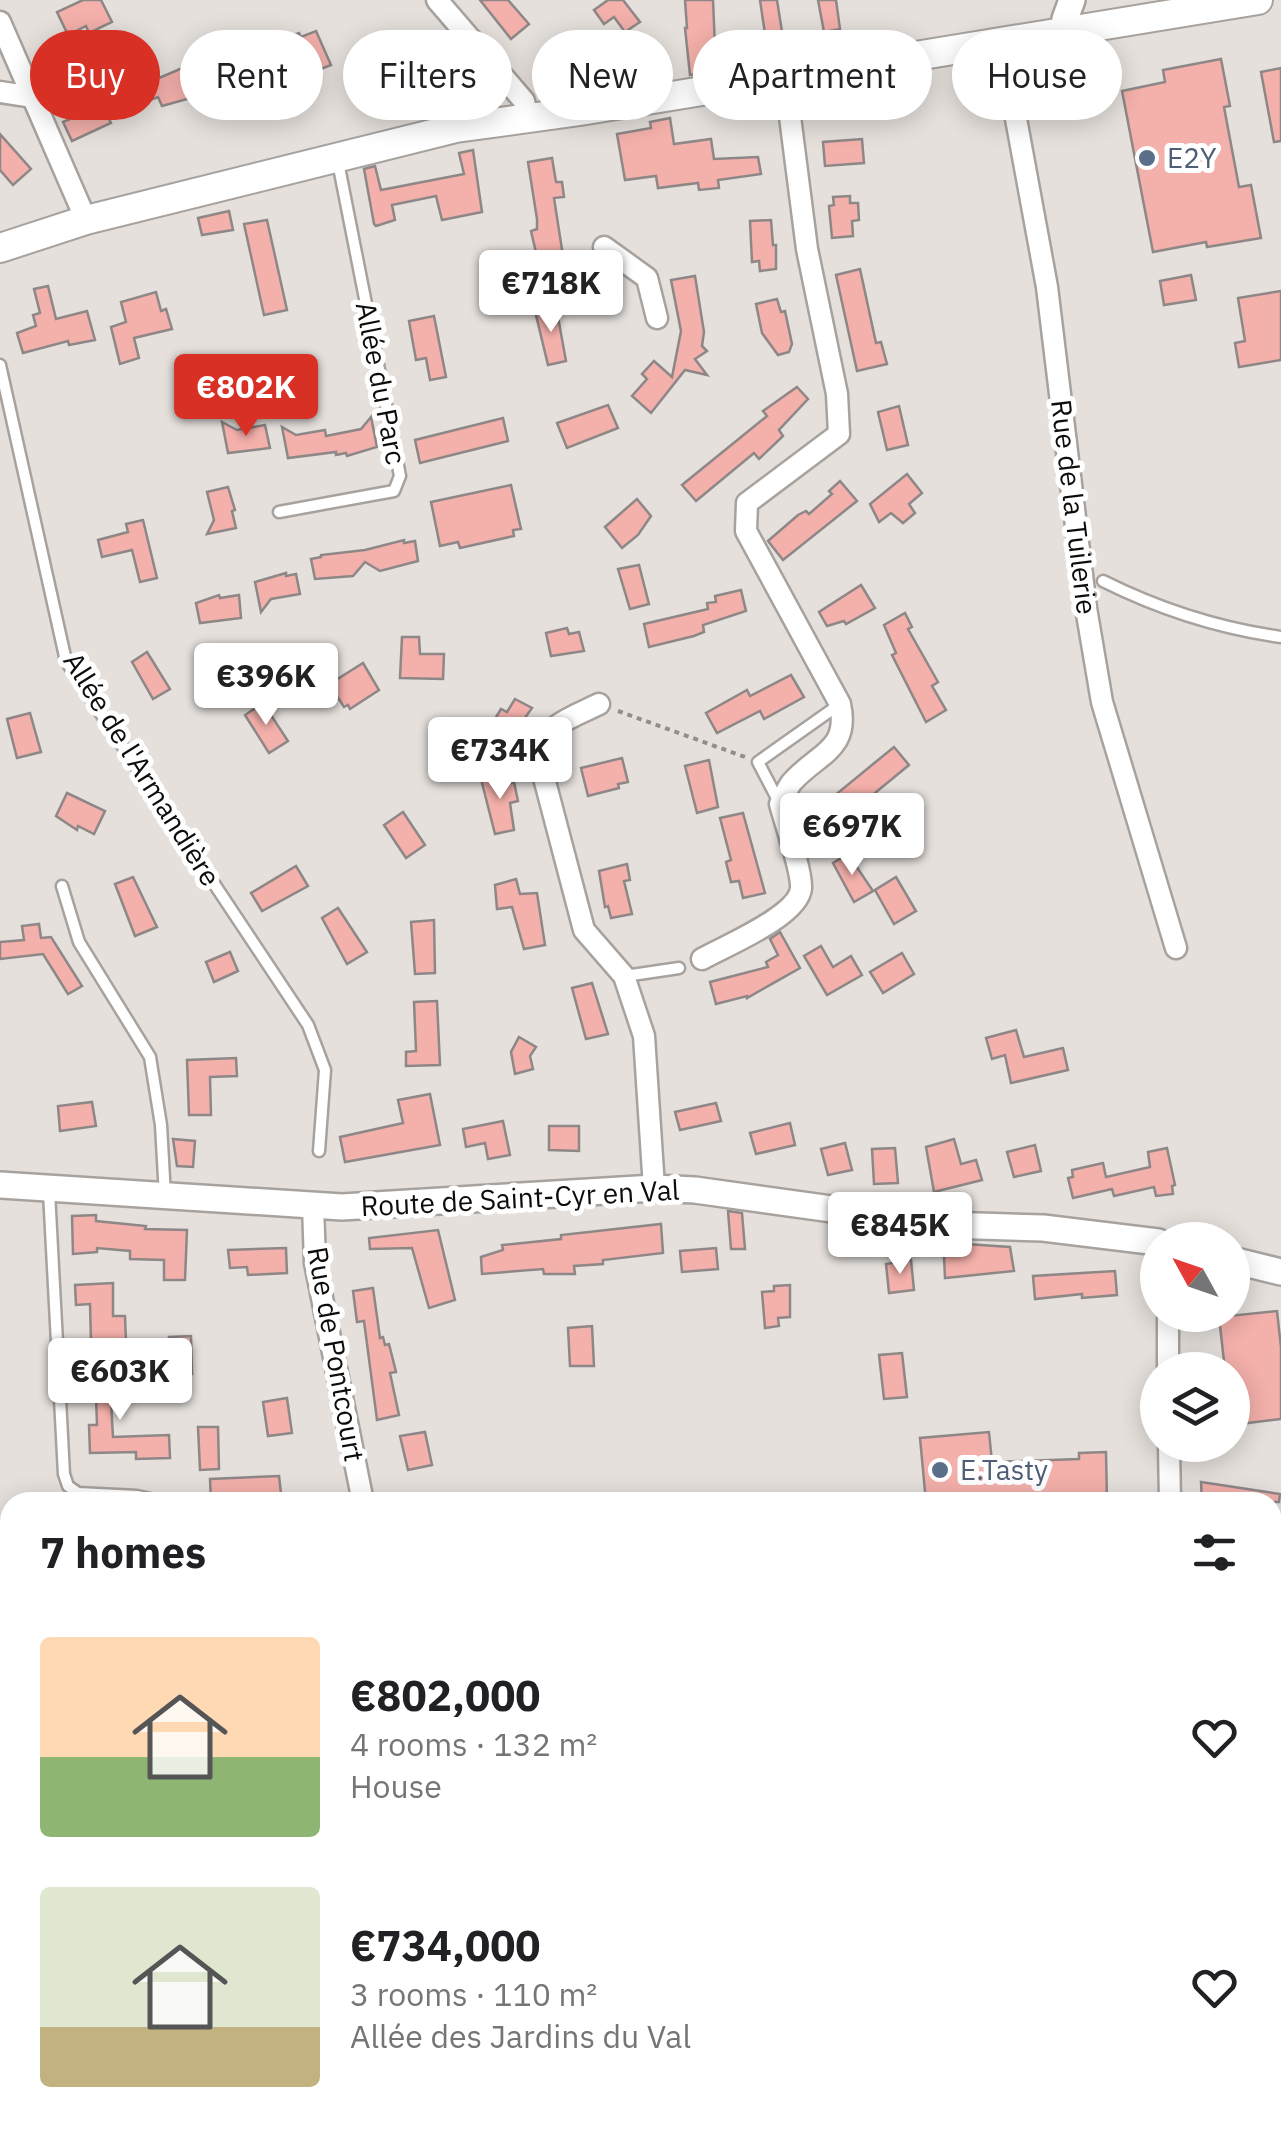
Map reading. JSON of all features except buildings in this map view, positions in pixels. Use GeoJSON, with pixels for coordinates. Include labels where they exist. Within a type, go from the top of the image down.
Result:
{"type":"FeatureCollection","features":[{"type":"Feature","properties":{"kind":"main road"},"geometry":{"type":"LineString","coordinates":[[1078,30],[1258,0]]}},
{"type":"Feature","properties":{"kind":"main road"},"geometry":{"type":"LineString","coordinates":[[0,248],[86,220],[456,128],[693,92]]}},
{"type":"Feature","properties":{"kind":"street"},"geometry":{"type":"LineString","coordinates":[[437,0],[524,101],[528,118]]}},
{"type":"Feature","properties":{"kind":"street"},"geometry":{"type":"LineString","coordinates":[[1066,30],[1065,19],[1072,0]]}},
{"type":"Feature","properties":{"kind":"street"},"geometry":{"type":"LineString","coordinates":[[0,22],[30,92]]}},
{"type":"Feature","properties":{"kind":"street"},"geometry":{"type":"LineString","coordinates":[[0,92],[30,97]]}},
{"type":"Feature","properties":{"kind":"street"},"geometry":{"type":"LineString","coordinates":[[42,120],[86,220]]}},
{"type":"Feature","properties":{"kind":"street"},"geometry":{"type":"LineString","coordinates":[[702,958],[783,914],[796,901],[801,888],[780,804],[791,784],[830,750],[840,737],[844,722],[840,704],[746,531],[747,503],[839,434],[837,394],[806,249],[790,120]]}},
{"type":"Feature","properties":{"kind":"street","name":"Rue de la Tuilerie"},"geometry":{"type":"LineString","coordinates":[[1017,120],[1047,288],[1086,608],[1102,702],[1176,948]]}},
{"type":"Feature","properties":{"kind":"street"},"geometry":{"type":"LineString","coordinates":[[604,247],[648,278],[657,318]]}},
{"type":"Feature","properties":{"kind":"street"},"geometry":{"type":"LineString","coordinates":[[599,704],[549,729],[541,740],[538,755],[584,930],[624,976],[644,1036],[654,1188]]}},
{"type":"Feature","properties":{"kind":"street","name":"Route de Saint-Cyr en Val"},"geometry":{"type":"LineString","coordinates":[[0,1185],[313,1205],[420,1204],[654,1188],[948,1224],[1043,1228],[1140,1240]]}},
{"type":"Feature","properties":{"kind":"street","name":"Rue de Pontcourt"},"geometry":{"type":"LineString","coordinates":[[313,1205],[315,1262],[361,1492]]}},
{"type":"Feature","properties":{"kind":"street"},"geometry":{"type":"LineString","coordinates":[[1250,1264],[1281,1272]]}},
{"type":"Feature","properties":{"kind":"street"},"geometry":{"type":"LineString","coordinates":[[1170,1462],[1170,1492]]}},
{"type":"Feature","properties":{"kind":"lane","name":"Allée du Parc"},"geometry":{"type":"LineString","coordinates":[[279,512],[394,491],[400,476],[338,159]]}},
{"type":"Feature","properties":{"kind":"lane","name":"Allée de l'Armandière"},"geometry":{"type":"LineString","coordinates":[[0,365],[66,661],[308,1025],[324,1070],[320,1151]]}},
{"type":"Feature","properties":{"kind":"lane"},"geometry":{"type":"LineString","coordinates":[[1103,581],[1156,607],[1230,630],[1281,637]]}},
{"type":"Feature","properties":{"kind":"lane"},"geometry":{"type":"LineString","coordinates":[[780,804],[758,762],[840,704]]}},
{"type":"Feature","properties":{"kind":"lane"},"geometry":{"type":"LineString","coordinates":[[62,886],[78,942],[150,1057],[161,1126],[165,1196]]}},
{"type":"Feature","properties":{"kind":"lane"},"geometry":{"type":"LineString","coordinates":[[624,976],[680,968]]}},
{"type":"Feature","properties":{"kind":"lane"},"geometry":{"type":"LineString","coordinates":[[49,1188],[64,1474],[68,1486],[78,1492]]}},
{"type":"Feature","properties":{"kind":"path"},"geometry":{"type":"LineString","coordinates":[[599,704],[758,762]]}},
{"type":"Feature","properties":{"kind":"place","name":"E2Y"},"geometry":{"type":"Point","coordinates":[1147,158]}},
{"type":"Feature","properties":{"kind":"place","name":"E.Tasty"},"geometry":{"type":"Point","coordinates":[940,1470]}}]}
